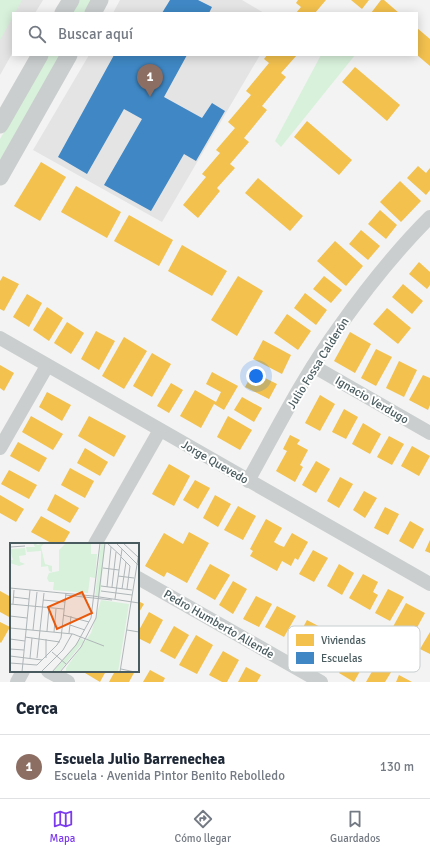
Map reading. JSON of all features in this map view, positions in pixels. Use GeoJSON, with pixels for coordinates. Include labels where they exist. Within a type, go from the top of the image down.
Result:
{"type":"FeatureCollection","features":[{"type":"Feature","properties":{"kind":"street"},"geometry":{"type":"LineString","coordinates":[[64,12],[71,0]]}},
{"type":"Feature","properties":{"kind":"street"},"geometry":{"type":"LineString","coordinates":[[94,12],[100,0]]}},
{"type":"Feature","properties":{"kind":"street"},"geometry":{"type":"LineString","coordinates":[[0,125],[39,56]]}},
{"type":"Feature","properties":{"kind":"street"},"geometry":{"type":"LineString","coordinates":[[0,177],[68,56]]}},
{"type":"Feature","properties":{"kind":"street","name":"Julio Fossa Calderón"},"geometry":{"type":"LineString","coordinates":[[248,480],[313,366],[343,320],[376,279],[430,217]]}},
{"type":"Feature","properties":{"kind":"street","name":"Jorge Quevedo"},"geometry":{"type":"LineString","coordinates":[[0,338],[430,584]]}},
{"type":"Feature","properties":{"kind":"street"},"geometry":{"type":"LineString","coordinates":[[0,448],[47,366]]}},
{"type":"Feature","properties":{"kind":"street","name":"Ignacio Verdugo"},"geometry":{"type":"LineString","coordinates":[[313,366],[430,433]]}},
{"type":"Feature","properties":{"kind":"street"},"geometry":{"type":"LineString","coordinates":[[96,543],[160,430]]}},
{"type":"Feature","properties":{"kind":"street","name":"Pedro Humberto Allende"},"geometry":{"type":"LineString","coordinates":[[139,579],[288,663]]}},
{"type":"Feature","properties":{"kind":"street"},"geometry":{"type":"LineString","coordinates":[[17,682],[22,672]]}},
{"type":"Feature","properties":{"kind":"street"},"geometry":{"type":"LineString","coordinates":[[50,672],[68,682]]}},
{"type":"Feature","properties":{"kind":"street","name":"Pedro Humberto Allende"},"geometry":{"type":"LineString","coordinates":[[303,672],[321,682]]}},
{"type":"Feature","properties":{"kind":"shaded area"},"geometry":{"type":"Polygon","coordinates":[[[0,0],[43,0],[36,12],[12,12],[12,54],[0,75],[0,0]]]}},
{"type":"Feature","properties":{"kind":"shaded area"},"geometry":{"type":"Polygon","coordinates":[[[120,0],[242,0],[262,12],[114,12],[120,0]]]}},
{"type":"Feature","properties":{"kind":"shaded area"},"geometry":{"type":"Polygon","coordinates":[[[88,56],[259,56],[162,222],[33,150],[88,56]]]}},
{"type":"Feature","properties":{"kind":"green space"},"geometry":{"type":"Polygon","coordinates":[[[0,0],[22,0],[16,12],[12,12],[12,19],[0,40],[0,0]]]}},
{"type":"Feature","properties":{"kind":"green space"},"geometry":{"type":"Polygon","coordinates":[[[79,0],[93,0],[87,12],[73,12],[79,0]]]}},
{"type":"Feature","properties":{"kind":"green space"},"geometry":{"type":"Polygon","coordinates":[[[47,56],[61,56],[0,163],[0,139],[47,56]]]}},
{"type":"Feature","properties":{"kind":"green space"},"geometry":{"type":"Polygon","coordinates":[[[320,56],[354,56],[281,147],[275,141],[320,56]]]}},
{"type":"Feature","properties":{"kind":"building: Viviendas"},"geometry":{"type":"Polygon","coordinates":[[[298,0],[326,0],[316,12],[297,12],[301,7],[296,3],[298,0]]]}},
{"type":"Feature","properties":{"kind":"building: Viviendas"},"geometry":{"type":"Polygon","coordinates":[[[351,0],[369,0],[362,9],[351,0]]]}},
{"type":"Feature","properties":{"kind":"building: Viviendas"},"geometry":{"type":"Polygon","coordinates":[[[381,0],[384,0],[398,12],[372,12],[381,0]]]}},
{"type":"Feature","properties":{"kind":"building: Viviendas"},"geometry":{"type":"Polygon","coordinates":[[[418,29],[430,39],[430,66],[418,56],[418,29]]]}},
{"type":"Feature","properties":{"kind":"building: Viviendas"},"geometry":{"type":"Polygon","coordinates":[[[266,56],[296,56],[281,73],[286,77],[262,106],[267,110],[244,138],[249,142],[230,164],[235,168],[217,188],[220,191],[198,218],[183,205],[206,177],[202,174],[220,153],[216,150],[235,128],[228,122],[251,95],[246,91],[269,63],[264,59],[266,56]]]}},
{"type":"Feature","properties":{"kind":"building: Viviendas"},"geometry":{"type":"Polygon","coordinates":[[[355,67],[400,105],[387,121],[342,82],[355,67]]]}},
{"type":"Feature","properties":{"kind":"building: Viviendas"},"geometry":{"type":"Polygon","coordinates":[[[307,121],[352,160],[339,175],[294,137],[307,121]]]}},
{"type":"Feature","properties":{"kind":"building: Viviendas"},"geometry":{"type":"Polygon","coordinates":[[[41,162],[66,177],[40,221],[14,206],[41,162]]]}},
{"type":"Feature","properties":{"kind":"building: Viviendas"},"geometry":{"type":"Polygon","coordinates":[[[418,166],[426,173],[430,168],[430,190],[426,195],[407,178],[418,166]]]}},
{"type":"Feature","properties":{"kind":"building: Viviendas"},"geometry":{"type":"Polygon","coordinates":[[[258,178],[303,216],[290,231],[245,193],[258,178]]]}},
{"type":"Feature","properties":{"kind":"building: Viviendas"},"geometry":{"type":"Polygon","coordinates":[[[400,181],[421,201],[401,222],[380,202],[400,181]]]}},
{"type":"Feature","properties":{"kind":"building: Viviendas"},"geometry":{"type":"Polygon","coordinates":[[[76,186],[121,212],[107,238],[61,212],[76,186]]]}},
{"type":"Feature","properties":{"kind":"building: Viviendas"},"geometry":{"type":"Polygon","coordinates":[[[380,210],[397,225],[386,239],[368,224],[380,210]]]}},
{"type":"Feature","properties":{"kind":"building: Viviendas"},"geometry":{"type":"Polygon","coordinates":[[[129,215],[173,240],[159,266],[114,241],[129,215]]]}},
{"type":"Feature","properties":{"kind":"building: Viviendas"},"geometry":{"type":"Polygon","coordinates":[[[361,230],[380,246],[368,260],[349,244],[361,230]]]}},
{"type":"Feature","properties":{"kind":"building: Viviendas"},"geometry":{"type":"Polygon","coordinates":[[[335,241],[363,266],[346,286],[317,261],[335,241]]]}},
{"type":"Feature","properties":{"kind":"building: Viviendas"},"geometry":{"type":"Polygon","coordinates":[[[182,245],[227,271],[212,296],[168,271],[182,245]]]}},
{"type":"Feature","properties":{"kind":"building: Viviendas"},"geometry":{"type":"Polygon","coordinates":[[[419,262],[430,272],[430,285],[427,289],[409,274],[419,262]]]}},
{"type":"Feature","properties":{"kind":"building: Viviendas"},"geometry":{"type":"Polygon","coordinates":[[[3,276],[19,284],[4,311],[0,309],[0,281],[3,276]]]}},
{"type":"Feature","properties":{"kind":"building: Viviendas"},"geometry":{"type":"Polygon","coordinates":[[[238,276],[263,291],[237,336],[211,320],[238,276]]]}},
{"type":"Feature","properties":{"kind":"building: Viviendas"},"geometry":{"type":"Polygon","coordinates":[[[324,276],[342,290],[331,303],[313,289],[324,276]]]}},
{"type":"Feature","properties":{"kind":"building: Viviendas"},"geometry":{"type":"Polygon","coordinates":[[[403,284],[423,301],[412,314],[392,297],[403,284]]]}},
{"type":"Feature","properties":{"kind":"building: Viviendas"},"geometry":{"type":"Polygon","coordinates":[[[305,293],[327,310],[316,325],[294,308],[305,293]]]}},
{"type":"Feature","properties":{"kind":"building: Viviendas"},"geometry":{"type":"Polygon","coordinates":[[[27,294],[42,303],[29,327],[13,317],[27,294]]]}},
{"type":"Feature","properties":{"kind":"building: Viviendas"},"geometry":{"type":"Polygon","coordinates":[[[47,307],[63,318],[49,341],[33,330],[47,307]]]}},
{"type":"Feature","properties":{"kind":"building: Viviendas"},"geometry":{"type":"Polygon","coordinates":[[[387,308],[411,328],[398,344],[373,324],[387,308]]]}},
{"type":"Feature","properties":{"kind":"building: Viviendas"},"geometry":{"type":"Polygon","coordinates":[[[287,314],[311,331],[298,350],[274,333],[287,314]]]}},
{"type":"Feature","properties":{"kind":"building: Viviendas"},"geometry":{"type":"Polygon","coordinates":[[[67,322],[84,333],[71,354],[54,343],[67,322]]]}},
{"type":"Feature","properties":{"kind":"building: Viviendas"},"geometry":{"type":"Polygon","coordinates":[[[96,331],[115,341],[99,370],[81,359],[96,331]]]}},
{"type":"Feature","properties":{"kind":"building: Viviendas"},"geometry":{"type":"Polygon","coordinates":[[[350,332],[371,344],[355,373],[334,361],[350,332]]]}},
{"type":"Feature","properties":{"kind":"building: Viviendas"},"geometry":{"type":"Polygon","coordinates":[[[124,337],[147,351],[124,389],[102,376],[124,337]]]}},
{"type":"Feature","properties":{"kind":"building: Viviendas"},"geometry":{"type":"Polygon","coordinates":[[[263,340],[291,355],[282,374],[253,359],[263,340]]]}},
{"type":"Feature","properties":{"kind":"building: Viviendas"},"geometry":{"type":"Polygon","coordinates":[[[376,349],[392,357],[376,386],[361,378],[376,349]]]}},
{"type":"Feature","properties":{"kind":"building: Viviendas"},"geometry":{"type":"Polygon","coordinates":[[[152,353],[171,364],[152,397],[133,386],[152,353]]]}},
{"type":"Feature","properties":{"kind":"building: Viviendas"},"geometry":{"type":"Polygon","coordinates":[[[399,361],[417,370],[404,397],[386,388],[399,361]]]}},
{"type":"Feature","properties":{"kind":"building: Viviendas"},"geometry":{"type":"Polygon","coordinates":[[[0,365],[14,373],[4,391],[0,388],[0,365]]]}},
{"type":"Feature","properties":{"kind":"building: Viviendas"},"geometry":{"type":"Polygon","coordinates":[[[212,372],[238,386],[224,410],[214,404],[201,428],[180,416],[195,390],[216,402],[221,392],[206,384],[212,372]]]}},
{"type":"Feature","properties":{"kind":"building: Viviendas"},"geometry":{"type":"Polygon","coordinates":[[[253,372],[277,384],[269,399],[245,387],[253,372]]]}},
{"type":"Feature","properties":{"kind":"building: Viviendas"},"geometry":{"type":"Polygon","coordinates":[[[423,375],[430,378],[430,405],[428,410],[409,400],[423,375]]]}},
{"type":"Feature","properties":{"kind":"building: Viviendas"},"geometry":{"type":"Polygon","coordinates":[[[171,383],[183,390],[169,413],[157,406],[171,383]]]}},
{"type":"Feature","properties":{"kind":"building: Viviendas"},"geometry":{"type":"Polygon","coordinates":[[[47,392],[71,405],[62,421],[39,407],[47,392]]]}},
{"type":"Feature","properties":{"kind":"building: Viviendas"},"geometry":{"type":"Polygon","coordinates":[[[320,395],[335,404],[320,431],[305,423],[320,395]]]}},
{"type":"Feature","properties":{"kind":"building: Viviendas"},"geometry":{"type":"Polygon","coordinates":[[[242,397],[262,408],[254,422],[234,410],[242,397]]]}},
{"type":"Feature","properties":{"kind":"building: Viviendas"},"geometry":{"type":"Polygon","coordinates":[[[344,409],[358,417],[346,439],[332,432],[344,409]]]}},
{"type":"Feature","properties":{"kind":"building: Viviendas"},"geometry":{"type":"Polygon","coordinates":[[[31,416],[63,434],[53,450],[22,432],[31,416]]]}},
{"type":"Feature","properties":{"kind":"building: Viviendas"},"geometry":{"type":"Polygon","coordinates":[[[89,416],[126,436],[114,457],[78,436],[89,416]]]}},
{"type":"Feature","properties":{"kind":"building: Viviendas"},"geometry":{"type":"Polygon","coordinates":[[[228,416],[252,430],[240,450],[217,437],[228,416]]]}},
{"type":"Feature","properties":{"kind":"building: Viviendas"},"geometry":{"type":"Polygon","coordinates":[[[363,423],[381,434],[370,454],[352,444],[363,423]]]}},
{"type":"Feature","properties":{"kind":"building: Viviendas"},"geometry":{"type":"Polygon","coordinates":[[[290,435],[300,440],[297,444],[308,450],[300,465],[303,467],[295,482],[276,471],[287,451],[283,449],[290,435]]]}},
{"type":"Feature","properties":{"kind":"building: Viviendas"},"geometry":{"type":"Polygon","coordinates":[[[389,436],[404,444],[392,465],[377,457],[389,436]]]}},
{"type":"Feature","properties":{"kind":"building: Viviendas"},"geometry":{"type":"Polygon","coordinates":[[[18,442],[47,458],[39,472],[10,456],[18,442]]]}},
{"type":"Feature","properties":{"kind":"building: Viviendas"},"geometry":{"type":"Polygon","coordinates":[[[412,446],[430,456],[419,476],[401,466],[412,446]]]}},
{"type":"Feature","properties":{"kind":"building: Viviendas"},"geometry":{"type":"Polygon","coordinates":[[[85,448],[108,462],[100,476],[77,463],[85,448]]]}},
{"type":"Feature","properties":{"kind":"building: Viviendas"},"geometry":{"type":"Polygon","coordinates":[[[316,461],[330,469],[316,493],[302,485],[316,461]]]}},
{"type":"Feature","properties":{"kind":"building: Viviendas"},"geometry":{"type":"Polygon","coordinates":[[[169,464],[190,476],[174,506],[152,494],[169,464]]]}},
{"type":"Feature","properties":{"kind":"building: Viviendas"},"geometry":{"type":"Polygon","coordinates":[[[70,468],[94,481],[85,498],[61,485],[70,468]]]}},
{"type":"Feature","properties":{"kind":"building: Viviendas"},"geometry":{"type":"Polygon","coordinates":[[[9,470],[37,485],[29,499],[1,484],[9,470]]]}},
{"type":"Feature","properties":{"kind":"building: Viviendas"},"geometry":{"type":"Polygon","coordinates":[[[340,477],[353,484],[339,508],[327,501],[340,477]]]}},
{"type":"Feature","properties":{"kind":"building: Viviendas"},"geometry":{"type":"Polygon","coordinates":[[[195,480],[210,488],[198,509],[183,500],[195,480]]]}},
{"type":"Feature","properties":{"kind":"building: Viviendas"},"geometry":{"type":"Polygon","coordinates":[[[364,491],[377,498],[365,518],[353,510],[364,491]]]}},
{"type":"Feature","properties":{"kind":"building: Viviendas"},"geometry":{"type":"Polygon","coordinates":[[[55,494],[79,508],[70,523],[47,510],[55,494]]]}},
{"type":"Feature","properties":{"kind":"building: Viviendas"},"geometry":{"type":"Polygon","coordinates":[[[0,495],[24,509],[16,522],[0,513],[0,495]]]}},
{"type":"Feature","properties":{"kind":"building: Viviendas"},"geometry":{"type":"Polygon","coordinates":[[[215,495],[231,504],[218,527],[203,518],[215,495]]]}},
{"type":"Feature","properties":{"kind":"building: Viviendas"},"geometry":{"type":"Polygon","coordinates":[[[238,506],[256,516],[243,540],[224,530],[238,506]]]}},
{"type":"Feature","properties":{"kind":"building: Viviendas"},"geometry":{"type":"Polygon","coordinates":[[[385,507],[399,514],[388,535],[374,528],[385,507]]]}},
{"type":"Feature","properties":{"kind":"building: Viviendas"},"geometry":{"type":"Polygon","coordinates":[[[41,516],[70,532],[64,543],[51,543],[31,532],[41,516]]]}},
{"type":"Feature","properties":{"kind":"building: Viviendas"},"geometry":{"type":"Polygon","coordinates":[[[266,519],[282,528],[274,542],[279,545],[284,547],[292,533],[308,542],[298,560],[295,558],[291,566],[282,561],[277,571],[250,556],[253,551],[250,549],[266,519]]]}},
{"type":"Feature","properties":{"kind":"building: Viviendas"},"geometry":{"type":"Polygon","coordinates":[[[410,521],[424,529],[413,549],[399,541],[410,521]]]}},
{"type":"Feature","properties":{"kind":"building: Viviendas"},"geometry":{"type":"Polygon","coordinates":[[[189,532],[209,543],[187,583],[167,572],[164,577],[145,566],[164,533],[183,544],[189,532]]]}},
{"type":"Feature","properties":{"kind":"building: Viviendas"},"geometry":{"type":"Polygon","coordinates":[[[430,540],[430,553],[425,551],[430,540]]]}},
{"type":"Feature","properties":{"kind":"building: Viviendas"},"geometry":{"type":"Polygon","coordinates":[[[313,550],[328,558],[314,582],[299,574],[313,550]]]}},
{"type":"Feature","properties":{"kind":"building: Viviendas"},"geometry":{"type":"Polygon","coordinates":[[[210,564],[230,575],[215,600],[196,589],[210,564]]]}},
{"type":"Feature","properties":{"kind":"building: Viviendas"},"geometry":{"type":"Polygon","coordinates":[[[339,564],[354,573],[342,595],[327,586],[339,564]]]}},
{"type":"Feature","properties":{"kind":"building: Viviendas"},"geometry":{"type":"Polygon","coordinates":[[[363,574],[378,582],[373,592],[378,595],[370,610],[349,598],[363,574]]]}},
{"type":"Feature","properties":{"kind":"building: Viviendas"},"geometry":{"type":"Polygon","coordinates":[[[233,581],[247,589],[233,614],[219,605],[233,581]]]}},
{"type":"Feature","properties":{"kind":"building: Viviendas"},"geometry":{"type":"Polygon","coordinates":[[[388,589],[404,597],[390,621],[375,613],[388,589]]]}},
{"type":"Feature","properties":{"kind":"building: Viviendas"},"geometry":{"type":"Polygon","coordinates":[[[0,591],[10,596],[10,617],[0,612],[0,591]]]}},
{"type":"Feature","properties":{"kind":"building: Viviendas"},"geometry":{"type":"Polygon","coordinates":[[[256,596],[272,604],[259,627],[243,619],[256,596]]]}},
{"type":"Feature","properties":{"kind":"building: Viviendas"},"geometry":{"type":"Polygon","coordinates":[[[139,602],[144,604],[139,612],[139,602]]]}},
{"type":"Feature","properties":{"kind":"building: Viviendas"},"geometry":{"type":"Polygon","coordinates":[[[406,603],[425,613],[418,626],[393,626],[406,603]]]}},
{"type":"Feature","properties":{"kind":"building: Viviendas"},"geometry":{"type":"Polygon","coordinates":[[[277,606],[296,616],[290,626],[288,626],[288,630],[284,637],[265,627],[277,606]]]}},
{"type":"Feature","properties":{"kind":"building: Viviendas"},"geometry":{"type":"Polygon","coordinates":[[[149,612],[163,620],[150,644],[139,638],[139,630],[149,612]]]}},
{"type":"Feature","properties":{"kind":"building: Viviendas"},"geometry":{"type":"Polygon","coordinates":[[[307,620],[318,626],[304,626],[307,620]]]}},
{"type":"Feature","properties":{"kind":"building: Viviendas"},"geometry":{"type":"Polygon","coordinates":[[[0,622],[10,627],[1,643],[0,642],[0,622]]]}},
{"type":"Feature","properties":{"kind":"building: Viviendas"},"geometry":{"type":"Polygon","coordinates":[[[174,626],[189,635],[175,659],[160,651],[174,626]]]}},
{"type":"Feature","properties":{"kind":"building: Viviendas"},"geometry":{"type":"Polygon","coordinates":[[[430,632],[430,654],[420,649],[430,632]]]}},
{"type":"Feature","properties":{"kind":"building: Viviendas"},"geometry":{"type":"Polygon","coordinates":[[[196,635],[213,645],[197,674],[179,665],[196,635]]]}},
{"type":"Feature","properties":{"kind":"building: Viviendas"},"geometry":{"type":"Polygon","coordinates":[[[223,651],[239,660],[227,682],[222,682],[209,675],[223,651]]]}},
{"type":"Feature","properties":{"kind":"building: Viviendas"},"geometry":{"type":"Polygon","coordinates":[[[246,667],[261,675],[257,682],[238,682],[246,667]]]}},
{"type":"Feature","properties":{"kind":"building: Viviendas"},"geometry":{"type":"Polygon","coordinates":[[[150,670],[165,678],[163,682],[143,682],[150,670]]]}},
{"type":"Feature","properties":{"kind":"building: Viviendas"},"geometry":{"type":"Polygon","coordinates":[[[86,672],[105,672],[100,682],[86,672]]]}},
{"type":"Feature","properties":{"kind":"building: Viviendas"},"geometry":{"type":"Polygon","coordinates":[[[114,672],[134,672],[129,682],[109,682],[114,672]]]}},
{"type":"Feature","properties":{"kind":"building: Viviendas"},"geometry":{"type":"Polygon","coordinates":[[[340,672],[360,672],[354,682],[340,672]]]}},
{"type":"Feature","properties":{"kind":"building: Viviendas"},"geometry":{"type":"Polygon","coordinates":[[[372,672],[391,672],[385,682],[366,682],[372,672]]]}},
{"type":"Feature","properties":{"kind":"building: Viviendas"},"geometry":{"type":"Polygon","coordinates":[[[399,675],[412,682],[396,682],[399,675]]]}},
{"type":"Feature","properties":{"kind":"building: Escuelas"},"geometry":{"type":"Polygon","coordinates":[[[170,0],[198,0],[212,7],[210,12],[163,12],[170,0]]]}},
{"type":"Feature","properties":{"kind":"building: Escuelas"},"geometry":{"type":"Polygon","coordinates":[[[113,56],[186,56],[164,97],[202,118],[212,103],[225,111],[196,161],[184,154],[151,211],[104,185],[142,119],[124,109],[87,174],[58,157],[113,56]]]}},
{"type":"Feature","properties":{"kind":"place","name":"Escuela Julio Barrenechea"},"geometry":{"type":"Point","coordinates":[150,97]}}]}
